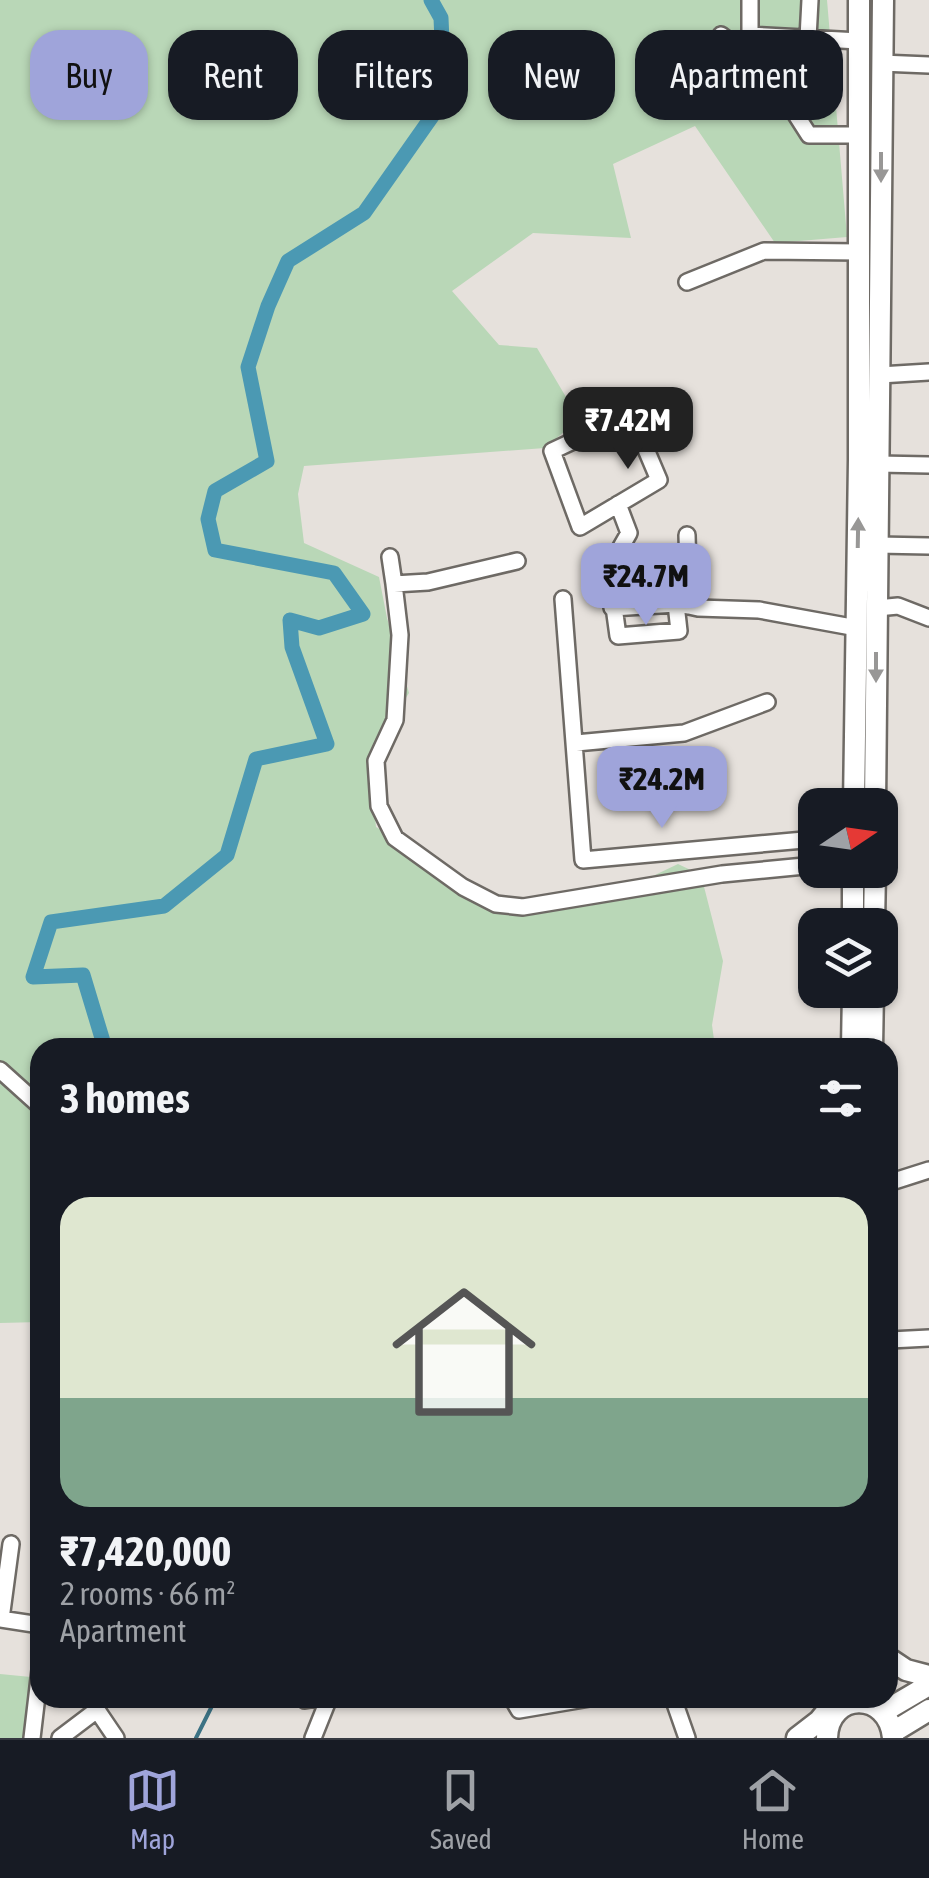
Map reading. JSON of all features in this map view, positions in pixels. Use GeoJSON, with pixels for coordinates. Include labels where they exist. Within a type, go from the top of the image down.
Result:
{"type":"FeatureCollection","features":[{"type":"Feature","properties":{"kind":"main road"},"geometry":{"type":"LineString","coordinates":[[854,788],[859,0]]}},
{"type":"Feature","properties":{"kind":"main road"},"geometry":{"type":"LineString","coordinates":[[875,788],[882,0]]}},
{"type":"Feature","properties":{"kind":"main road"},"geometry":{"type":"LineString","coordinates":[[859,64],[882,63]]}},
{"type":"Feature","properties":{"kind":"main road"},"geometry":{"type":"LineString","coordinates":[[852,1008],[852,1038]]}},
{"type":"Feature","properties":{"kind":"main road"},"geometry":{"type":"LineString","coordinates":[[872,1038],[873,1008]]}},
{"type":"Feature","properties":{"kind":"main road"},"geometry":{"type":"LineString","coordinates":[[898,1665],[929,1676]]}},
{"type":"Feature","properties":{"kind":"main road"},"geometry":{"type":"LineString","coordinates":[[898,1693],[929,1685]]}},
{"type":"Feature","properties":{"kind":"main road"},"geometry":{"type":"LineString","coordinates":[[801,1738],[827,1736],[832,1719],[844,1708]]}},
{"type":"Feature","properties":{"kind":"main road"},"geometry":{"type":"LineString","coordinates":[[801,1738],[819,1720],[846,1708]]}},
{"type":"Feature","properties":{"kind":"main road"},"geometry":{"type":"LineString","coordinates":[[872,1708],[887,1716],[898,1736],[929,1710]]}},
{"type":"Feature","properties":{"kind":"street"},"geometry":{"type":"LineString","coordinates":[[750,0],[750,30]]}},
{"type":"Feature","properties":{"kind":"street"},"geometry":{"type":"LineString","coordinates":[[808,30],[810,0]]}},
{"type":"Feature","properties":{"kind":"street"},"geometry":{"type":"LineString","coordinates":[[843,40],[859,41]]}},
{"type":"Feature","properties":{"kind":"street"},"geometry":{"type":"LineString","coordinates":[[882,63],[929,65]]}},
{"type":"Feature","properties":{"kind":"street"},"geometry":{"type":"LineString","coordinates":[[799,120],[808,134],[858,135]]}},
{"type":"Feature","properties":{"kind":"street"},"geometry":{"type":"LineString","coordinates":[[688,282],[764,251],[860,252]]}},
{"type":"Feature","properties":{"kind":"street"},"geometry":{"type":"LineString","coordinates":[[880,375],[929,372]]}},
{"type":"Feature","properties":{"kind":"street"},"geometry":{"type":"LineString","coordinates":[[631,414],[659,480],[618,504],[580,527],[552,451],[631,414]]}},
{"type":"Feature","properties":{"kind":"street"},"geometry":{"type":"LineString","coordinates":[[878,464],[929,465]]}},
{"type":"Feature","properties":{"kind":"street"},"geometry":{"type":"LineString","coordinates":[[617,554],[629,532],[618,504]]}},
{"type":"Feature","properties":{"kind":"street"},"geometry":{"type":"LineString","coordinates":[[687,534],[688,556],[678,631],[618,636],[606,556],[688,556]]}},
{"type":"Feature","properties":{"kind":"street"},"geometry":{"type":"LineString","coordinates":[[877,545],[929,546]]}},
{"type":"Feature","properties":{"kind":"street"},"geometry":{"type":"LineString","coordinates":[[390,556],[400,635],[395,720],[376,761],[378,806],[396,838],[463,887],[496,904],[523,907],[722,874],[798,867]]}},
{"type":"Feature","properties":{"kind":"street"},"geometry":{"type":"LineString","coordinates":[[394,584],[428,582],[517,560]]}},
{"type":"Feature","properties":{"kind":"street"},"geometry":{"type":"LineString","coordinates":[[563,599],[583,860],[798,841]]}},
{"type":"Feature","properties":{"kind":"street"},"geometry":{"type":"LineString","coordinates":[[612,608],[683,605],[759,610],[857,628]]}},
{"type":"Feature","properties":{"kind":"street"},"geometry":{"type":"LineString","coordinates":[[876,608],[898,606],[929,618]]}},
{"type":"Feature","properties":{"kind":"street"},"geometry":{"type":"LineString","coordinates":[[576,743],[684,733],[767,702]]}},
{"type":"Feature","properties":{"kind":"street"},"geometry":{"type":"LineString","coordinates":[[0,1070],[30,1097]]}},
{"type":"Feature","properties":{"kind":"street"},"geometry":{"type":"LineString","coordinates":[[898,1180],[929,1170]]}},
{"type":"Feature","properties":{"kind":"street"},"geometry":{"type":"LineString","coordinates":[[898,1340],[929,1338]]}},
{"type":"Feature","properties":{"kind":"street"},"geometry":{"type":"LineString","coordinates":[[12,1544],[0,1619],[30,1624]]}},
{"type":"Feature","properties":{"kind":"street"},"geometry":{"type":"LineString","coordinates":[[32,1738],[36,1708]]}},
{"type":"Feature","properties":{"kind":"street"},"geometry":{"type":"LineString","coordinates":[[60,1738],[94,1708]]}},
{"type":"Feature","properties":{"kind":"street"},"geometry":{"type":"LineString","coordinates":[[100,1708],[116,1738]]}},
{"type":"Feature","properties":{"kind":"street"},"geometry":{"type":"LineString","coordinates":[[313,1738],[326,1708]]}},
{"type":"Feature","properties":{"kind":"street"},"geometry":{"type":"LineString","coordinates":[[676,1708],[686,1738]]}},
{"type":"Feature","properties":{"kind":"green space"},"geometry":{"type":"Polygon","coordinates":[[[0,0],[827,0],[830,30],[635,30],[635,120],[837,120],[847,237],[775,243],[695,126],[613,164],[631,238],[533,233],[452,291],[499,345],[537,348],[579,419],[545,448],[304,466],[298,494],[304,543],[379,577],[409,693],[369,754],[376,827],[494,908],[590,906],[678,864],[701,875],[723,961],[712,1025],[714,1038],[30,1038],[30,1322],[0,1323],[0,0]]]}},
{"type":"Feature","properties":{"kind":"green space"},"geometry":{"type":"Polygon","coordinates":[[[0,1674],[30,1677],[23,1738],[0,1738],[0,1674]]]}},
{"type":"Feature","properties":{"kind":"waterway"},"geometry":{"type":"LineString","coordinates":[[102,1038],[83,975],[33,977],[51,922],[164,906],[227,855],[256,759],[327,744],[292,647],[290,620],[319,628],[363,614],[334,573],[215,550],[208,519],[215,491],[267,461],[248,367],[288,261],[364,213],[440,105],[441,18],[431,0]]}},
{"type":"Feature","properties":{"kind":"waterway"},"geometry":{"type":"LineString","coordinates":[[196,1738],[211,1708]]}}]}
